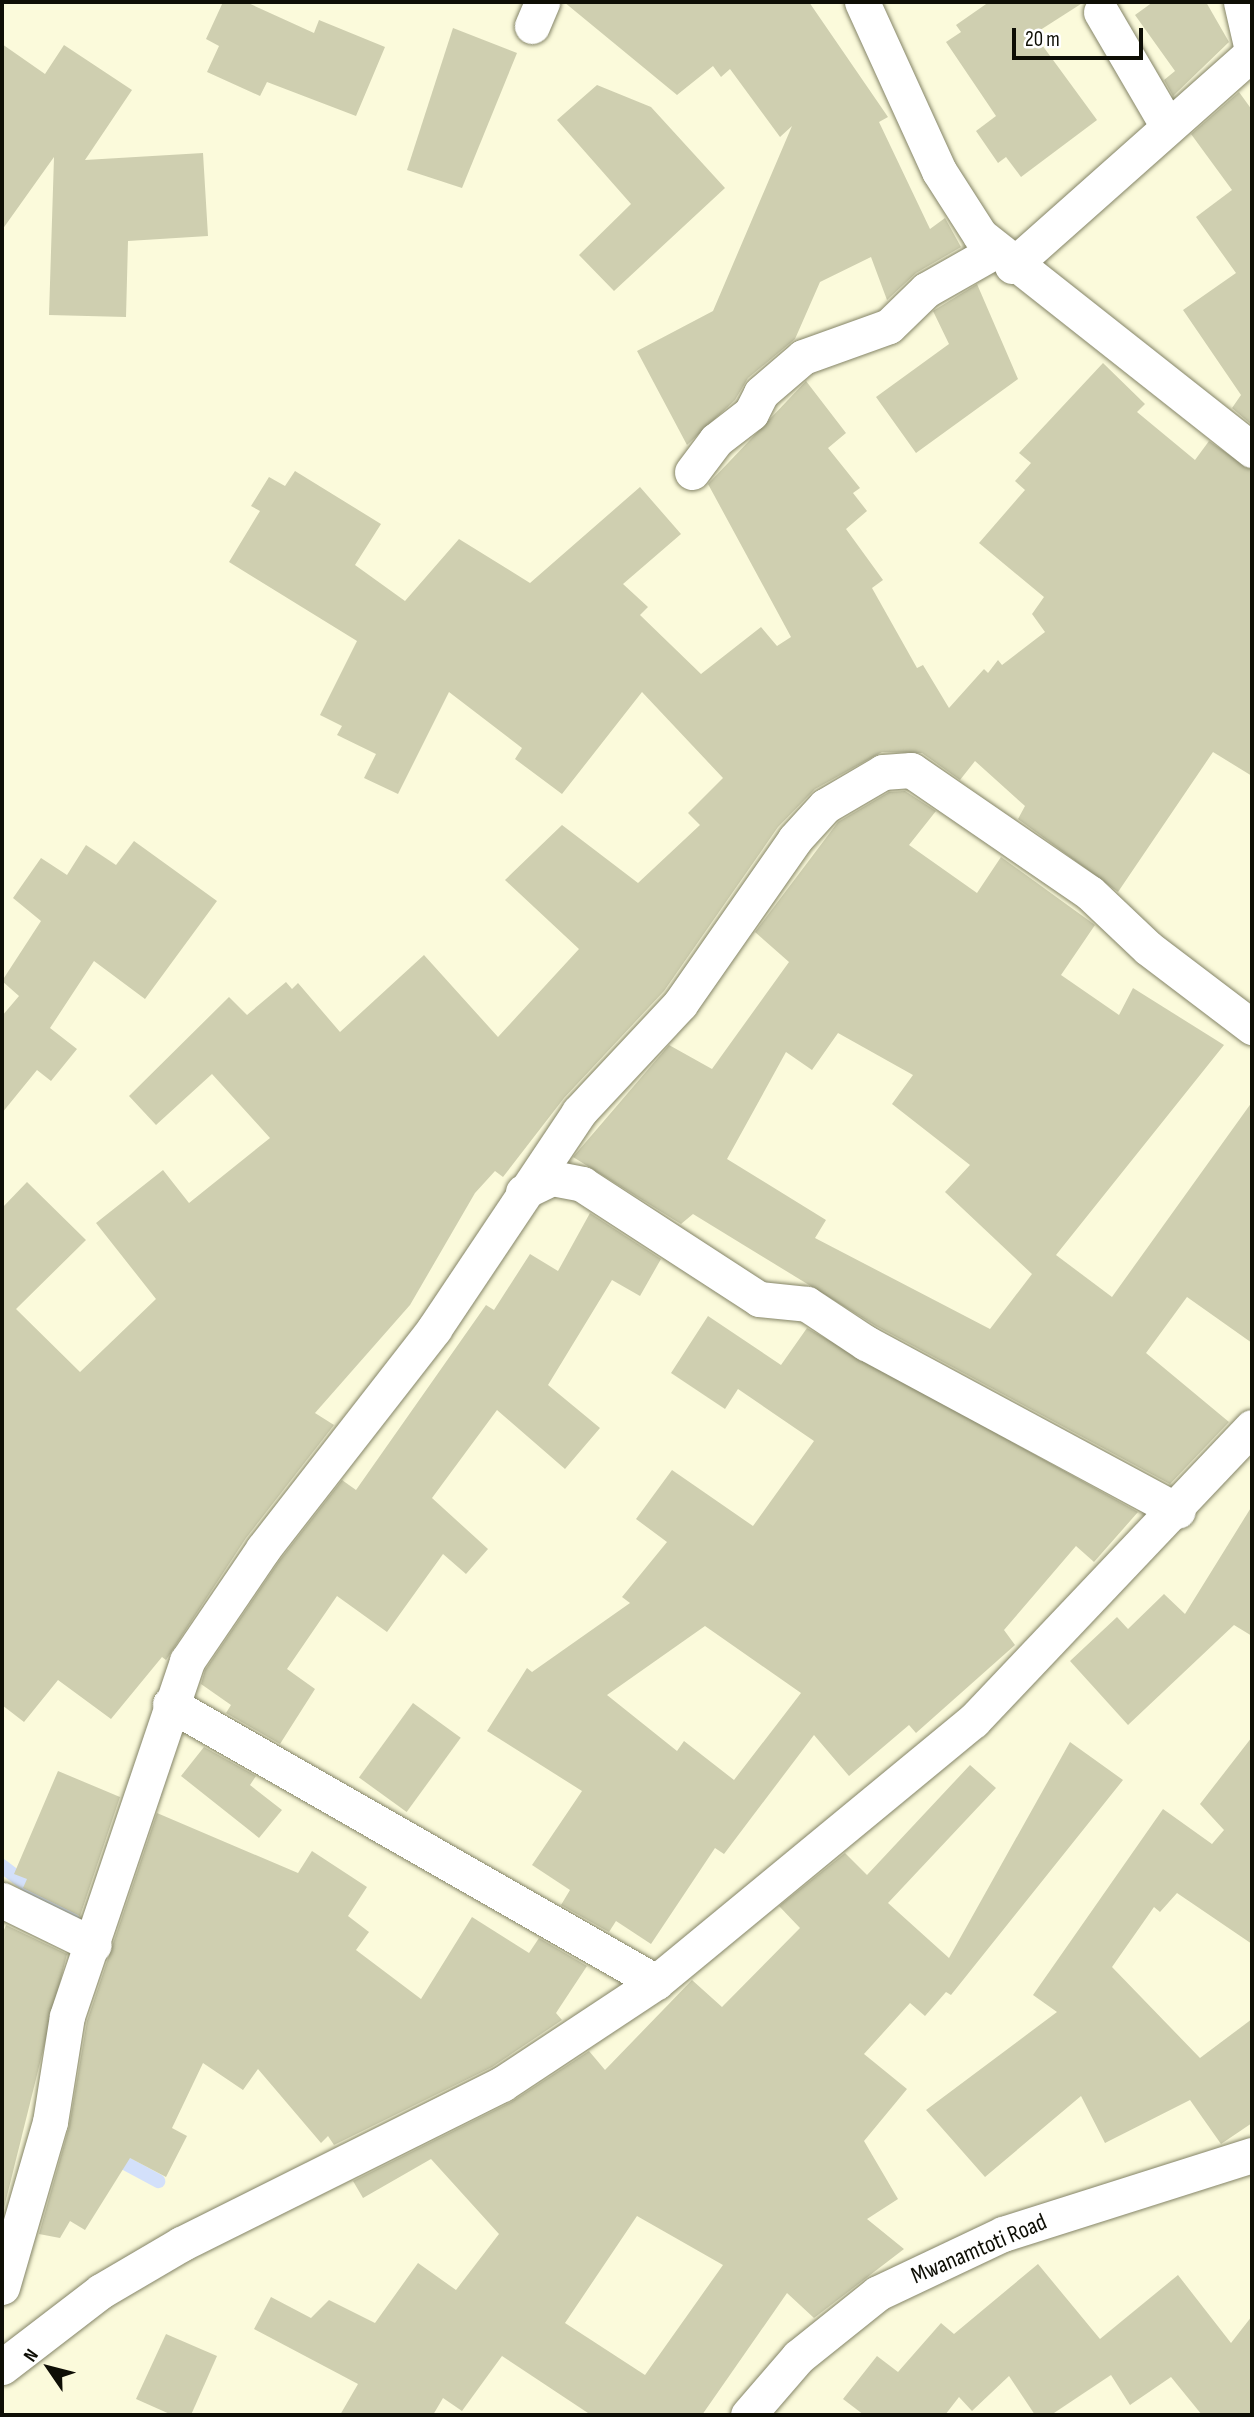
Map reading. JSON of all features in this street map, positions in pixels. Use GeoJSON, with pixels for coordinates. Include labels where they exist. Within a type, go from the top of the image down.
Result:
{"type":"FeatureCollection","features":[{"type":"Feature","properties":{"kind":"street"},"geometry":{"type":"LineString","coordinates":[[862,2],[939,171],[1003,258],[1252,450]]}},
{"type":"Feature","properties":{"kind":"street"},"geometry":{"type":"LineString","coordinates":[[692,472],[716,440],[751,413],[761,393],[803,357],[889,326],[926,290],[1003,258],[1115,180],[1167,125],[1252,52],[1241,2]]}},
{"type":"Feature","properties":{"kind":"street"},"geometry":{"type":"LineString","coordinates":[[1101,12],[1167,125]]}},
{"type":"Feature","properties":{"kind":"street"},"geometry":{"type":"LineString","coordinates":[[2,2287],[50,2122],[67,2016],[94,1945],[170,1704],[187,1661],[216,1615],[434,1329],[523,1192],[613,1070],[681,1004],[795,839],[825,806],[896,767],[911,770],[1090,892],[1147,948],[1252,1027]]}},
{"type":"Feature","properties":{"kind":"street"},"geometry":{"type":"LineString","coordinates":[[523,1192],[552,1178],[582,1184],[759,1299],[807,1304],[866,1343],[1178,1511]]}},
{"type":"Feature","properties":{"kind":"street"},"geometry":{"type":"LineString","coordinates":[[2,2367],[101,2291],[181,2244],[502,2084],[656,1982],[974,1721],[1178,1511],[1252,1427]]}},
{"type":"Feature","properties":{"kind":"street"},"geometry":{"type":"LineString","coordinates":[[170,1704],[656,1982]]}},
{"type":"Feature","properties":{"kind":"street"},"geometry":{"type":"LineString","coordinates":[[2,1900],[94,1945]]}},
{"type":"Feature","properties":{"kind":"street","name":"Mwanamtoti Road"},"geometry":{"type":"LineString","coordinates":[[748,2415],[798,2357],[878,2293],[1003,2234],[1252,2155]]}},
{"type":"Feature","properties":{"kind":"building"},"geometry":{"type":"Polygon","coordinates":[[[223,2],[246,2],[314,33],[319,20],[385,47],[356,116],[267,82],[260,96],[207,72],[219,46],[206,39],[223,2]]]}},
{"type":"Feature","properties":{"kind":"building"},"geometry":{"type":"Polygon","coordinates":[[[564,2],[809,2],[888,117],[879,122],[930,229],[945,218],[961,247],[916,273],[887,300],[871,257],[820,282],[795,339],[748,378],[735,400],[687,445],[637,351],[713,311],[792,126],[780,137],[730,69],[721,77],[713,66],[677,95],[564,2]]]}},
{"type":"Feature","properties":{"kind":"building"},"geometry":{"type":"Polygon","coordinates":[[[989,2],[1084,2],[1034,34],[1097,120],[1021,177],[1006,157],[998,163],[976,131],[996,116],[946,42],[961,32],[956,25],[989,2]]]}},
{"type":"Feature","properties":{"kind":"building"},"geometry":{"type":"Polygon","coordinates":[[[1153,2],[1206,2],[1229,42],[1173,96],[1164,80],[1175,71],[1135,15],[1153,2]]]}},
{"type":"Feature","properties":{"kind":"building"},"geometry":{"type":"Polygon","coordinates":[[[453,28],[517,53],[462,188],[407,170],[453,28]]]}},
{"type":"Feature","properties":{"kind":"building"},"geometry":{"type":"Polygon","coordinates":[[[2,44],[45,74],[64,45],[132,90],[85,160],[203,153],[208,236],[128,241],[126,317],[49,315],[54,157],[2,230],[2,44]]]}},
{"type":"Feature","properties":{"kind":"building"},"geometry":{"type":"Polygon","coordinates":[[[597,85],[651,107],[725,188],[614,291],[579,255],[631,204],[557,120],[597,85]]]}},
{"type":"Feature","properties":{"kind":"building"},"geometry":{"type":"Polygon","coordinates":[[[1239,92],[1252,110],[1252,425],[1232,408],[1241,395],[1183,310],[1236,273],[1196,217],[1232,190],[1191,134],[1239,92]]]}},
{"type":"Feature","properties":{"kind":"building"},"geometry":{"type":"Polygon","coordinates":[[[977,284],[1018,379],[916,453],[876,397],[949,344],[933,311],[977,284]]]}},
{"type":"Feature","properties":{"kind":"building"},"geometry":{"type":"Polygon","coordinates":[[[1103,363],[1145,404],[1137,412],[1195,460],[1209,441],[1252,470],[1252,776],[1213,752],[1118,892],[1018,819],[1025,806],[975,761],[960,780],[922,753],[882,752],[815,789],[778,827],[664,991],[564,1098],[503,1177],[495,1171],[475,1193],[410,1305],[315,1413],[334,1425],[246,1538],[166,1660],[162,1657],[111,1719],[58,1680],[24,1722],[2,1705],[2,1208],[27,1182],[86,1240],[16,1309],[80,1372],[156,1299],[96,1223],[163,1170],[189,1203],[270,1138],[212,1074],[156,1125],[129,1096],[229,997],[247,1015],[286,982],[292,989],[298,983],[340,1032],[424,955],[498,1037],[579,949],[505,880],[562,825],[638,883],[700,825],[688,813],[723,778],[642,692],[562,794],[515,759],[522,748],[449,692],[398,794],[364,778],[376,754],[337,735],[342,726],[320,715],[357,641],[229,562],[260,511],[251,506],[269,477],[285,486],[295,471],[381,524],[355,565],[405,601],[459,539],[530,583],[640,487],[681,534],[623,584],[648,607],[640,615],[701,674],[761,627],[777,646],[791,637],[708,484],[806,381],[846,433],[828,448],[860,488],[853,493],[867,511],[846,529],[883,580],[872,588],[917,668],[923,665],[949,708],[984,669],[988,673],[998,660],[1002,665],[1045,632],[1032,614],[1044,597],[979,543],[1025,490],[1015,481],[1031,463],[1019,453],[1103,363]]]}},
{"type":"Feature","properties":{"kind":"building"},"geometry":{"type":"Polygon","coordinates":[[[905,791],[936,811],[909,845],[977,893],[1001,857],[1095,925],[1061,975],[1119,1015],[1133,988],[1224,1045],[1056,1255],[1112,1297],[1252,1102],[1252,1343],[1187,1297],[1146,1353],[1229,1422],[1170,1484],[876,1326],[693,1214],[681,1224],[573,1157],[669,1045],[712,1069],[789,962],[755,932],[838,822],[889,792],[905,791]],[[838,1033],[812,1070],[786,1052],[727,1159],[826,1220],[815,1238],[990,1329],[1032,1274],[945,1192],[970,1165],[892,1104],[913,1075],[838,1033]]]}},
{"type":"Feature","properties":{"kind":"building"},"geometry":{"type":"Polygon","coordinates":[[[134,841],[217,901],[145,999],[94,961],[50,1028],[77,1049],[51,1081],[37,1070],[2,1113],[2,1016],[19,996],[2,981],[41,921],[13,898],[41,858],[67,875],[86,845],[116,865],[134,841]]]}},
{"type":"Feature","properties":{"kind":"building"},"geometry":{"type":"Polygon","coordinates":[[[590,1213],[661,1259],[640,1296],[612,1280],[548,1385],[600,1428],[565,1469],[497,1410],[432,1498],[488,1549],[466,1574],[443,1554],[387,1632],[337,1596],[287,1669],[315,1689],[280,1744],[226,1713],[231,1705],[201,1684],[205,1670],[279,1561],[342,1480],[356,1490],[486,1305],[494,1310],[530,1254],[558,1271],[590,1213]]]}},
{"type":"Feature","properties":{"kind":"building"},"geometry":{"type":"Polygon","coordinates":[[[708,1316],[781,1365],[807,1328],[1138,1512],[1094,1562],[1076,1546],[1004,1630],[1015,1645],[916,1733],[909,1725],[849,1776],[814,1735],[724,1854],[715,1848],[651,1944],[616,1921],[609,1932],[561,1905],[570,1890],[532,1865],[582,1791],[487,1731],[527,1668],[532,1672],[630,1603],[622,1597],[667,1542],[636,1519],[672,1470],[753,1526],[814,1441],[738,1389],[725,1409],[671,1373],[708,1316]],[[705,1626],[607,1695],[677,1751],[684,1741],[734,1780],[801,1693],[705,1626]]]}},
{"type":"Feature","properties":{"kind":"building"},"geometry":{"type":"Polygon","coordinates":[[[1252,1506],[1252,1636],[1234,1625],[1128,1725],[1070,1661],[1117,1617],[1128,1629],[1164,1594],[1185,1614],[1252,1506]]]}},
{"type":"Feature","properties":{"kind":"building"},"geometry":{"type":"Polygon","coordinates":[[[413,1703],[461,1738],[407,1812],[359,1777],[413,1703]]]}},
{"type":"Feature","properties":{"kind":"building"},"geometry":{"type":"Polygon","coordinates":[[[1252,1737],[1252,1944],[1177,1893],[1160,1912],[1154,1907],[1112,1967],[1200,2058],[1252,2019],[1252,2123],[1221,2144],[1190,2100],[1105,2143],[1081,2096],[985,2177],[926,2110],[1057,2012],[1033,1995],[1163,1809],[1212,1844],[1224,1830],[1200,1804],[1252,1737]]]}},
{"type":"Feature","properties":{"kind":"building"},"geometry":{"type":"Polygon","coordinates":[[[1070,1742],[1123,1780],[951,1995],[946,1992],[925,2016],[910,2003],[864,2054],[907,2089],[864,2141],[898,2199],[867,2219],[904,2249],[814,2318],[787,2293],[702,2415],[591,2415],[502,2356],[462,2411],[443,2398],[433,2415],[340,2415],[358,2384],[254,2329],[271,2297],[311,2318],[329,2300],[375,2323],[418,2263],[456,2290],[499,2234],[431,2159],[363,2198],[353,2181],[511,2102],[589,2051],[605,2070],[692,1980],[722,2007],[800,1928],[779,1906],[845,1853],[867,1875],[970,1765],[996,1788],[888,1903],[949,1958],[1070,1742]],[[637,2216],[565,2323],[645,2375],[723,2265],[637,2216]]]}},
{"type":"Feature","properties":{"kind":"building"},"geometry":{"type":"Polygon","coordinates":[[[204,1747],[256,1776],[250,1785],[282,1810],[259,1838],[181,1776],[204,1747]]]}},
{"type":"Feature","properties":{"kind":"building"},"geometry":{"type":"Polygon","coordinates":[[[58,1771],[120,1797],[80,1916],[23,1888],[27,1879],[14,1874],[58,1771]]]}},
{"type":"Feature","properties":{"kind":"building"},"geometry":{"type":"Polygon","coordinates":[[[157,1813],[298,1873],[312,1851],[367,1887],[348,1916],[369,1932],[356,1950],[421,1999],[472,1917],[529,1953],[539,1938],[587,1966],[556,2013],[562,2020],[492,2067],[334,2145],[328,2136],[321,2143],[258,2069],[243,2090],[203,2063],[172,2128],[187,2136],[166,2177],[130,2158],[85,2230],[70,2221],[60,2238],[39,2234],[69,2127],[87,2021],[157,1813]]]}},
{"type":"Feature","properties":{"kind":"building"},"geometry":{"type":"Polygon","coordinates":[[[6,1925],[67,1954],[2,2216],[2,1935],[6,1925]]]}},
{"type":"Feature","properties":{"kind":"building"},"geometry":{"type":"Polygon","coordinates":[[[1038,2264],[1100,2339],[1178,2275],[1231,2343],[1252,2316],[1252,2415],[1202,2415],[1171,2377],[1130,2405],[1111,2375],[1051,2415],[1035,2415],[1009,2376],[972,2411],[959,2397],[945,2415],[864,2415],[843,2399],[877,2356],[898,2372],[941,2323],[954,2334],[1038,2264]]]}},
{"type":"Feature","properties":{"kind":"building"},"geometry":{"type":"Polygon","coordinates":[[[166,2334],[217,2356],[191,2415],[172,2415],[136,2399],[166,2334]]]}},
{"type":"Feature","properties":{"kind":"waterway"},"geometry":{"type":"LineString","coordinates":[[2,1866],[74,1921]]}},
{"type":"Feature","properties":{"kind":"waterway"},"geometry":{"type":"LineString","coordinates":[[110,2155],[158,2181]]}}]}
